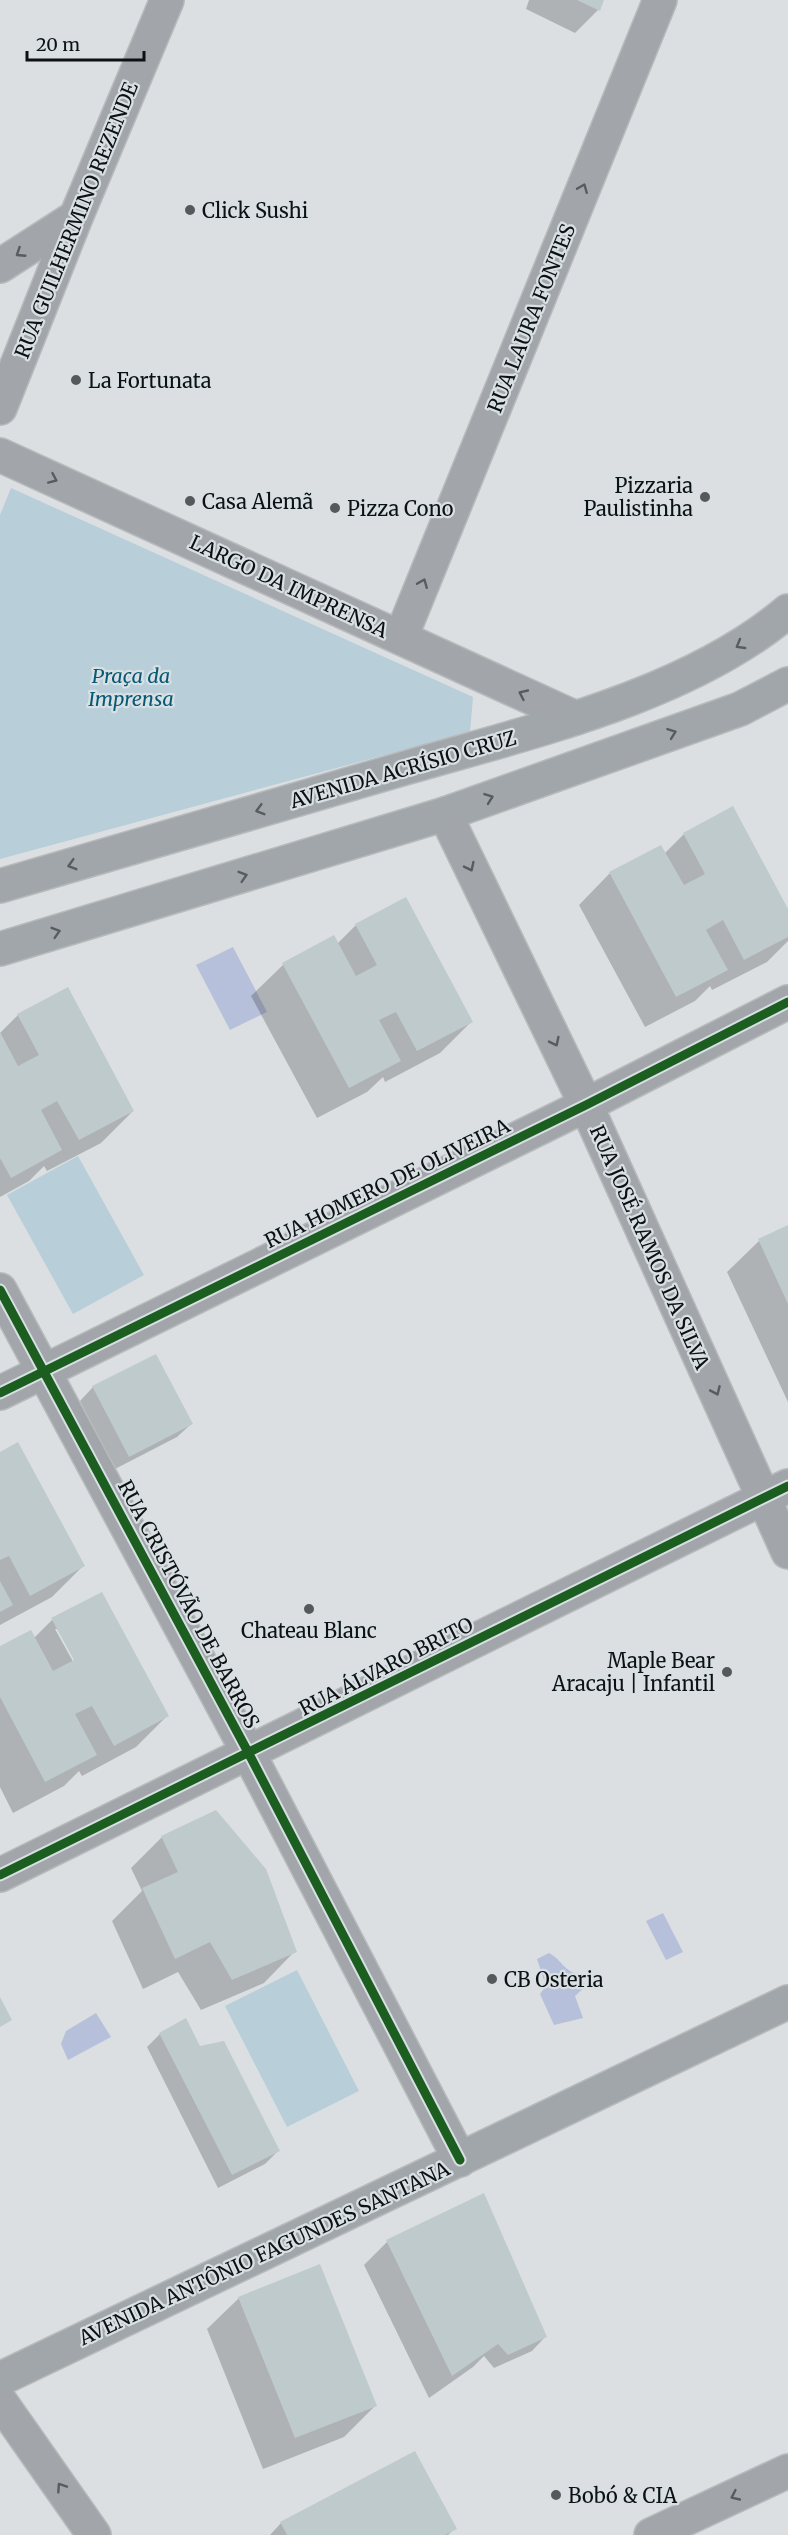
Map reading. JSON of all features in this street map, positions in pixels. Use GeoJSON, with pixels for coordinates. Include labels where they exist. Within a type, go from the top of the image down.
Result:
{"type":"FeatureCollection","features":[{"type":"Feature","properties":{"kind":"street","name":"RUA GUILHERMINO REZENDE"},"geometry":{"type":"LineString","coordinates":[[0,408],[76,217],[167,0]]}},
{"type":"Feature","properties":{"kind":"street","name":"RUA LAURA FONTES"},"geometry":{"type":"LineString","coordinates":[[401,637],[660,0]]}},
{"type":"Feature","properties":{"kind":"street"},"geometry":{"type":"LineString","coordinates":[[0,266],[76,217]]}},
{"type":"Feature","properties":{"kind":"street","name":"LARGO DA IMPRENSA"},"geometry":{"type":"LineString","coordinates":[[0,455],[576,718]]}},
{"type":"Feature","properties":{"kind":"street","name":"AVENIDA ACRÍSIO CRUZ"},"geometry":{"type":"LineString","coordinates":[[0,886],[576,718],[693,672],[766,630],[788,611]]}},
{"type":"Feature","properties":{"kind":"street"},"geometry":{"type":"LineString","coordinates":[[0,949],[445,814],[740,709],[788,684]]}},
{"type":"Feature","properties":{"kind":"street","name":"RUA JOSÉ RAMOS DA SILVA"},"geometry":{"type":"LineString","coordinates":[[445,814],[776,1492],[788,1552]]}},
{"type":"Feature","properties":{"kind":"street","name":"RUA HOMERO DE OLIVEIRA"},"geometry":{"type":"LineString","coordinates":[[0,1393],[586,1105],[788,1002]]}},
{"type":"Feature","properties":{"kind":"street","name":"RUA CRISTÓVÃO DE BARROS"},"geometry":{"type":"LineString","coordinates":[[0,1290],[249,1754],[460,2160]]}},
{"type":"Feature","properties":{"kind":"street","name":"RUA ÁLVARO BRITO"},"geometry":{"type":"LineString","coordinates":[[0,1875],[776,1492]]}},
{"type":"Feature","properties":{"kind":"street","name":"AVENIDA ANTÔNIO FAGUNDES SANTANA"},"geometry":{"type":"LineString","coordinates":[[0,2379],[788,2002]]}},
{"type":"Feature","properties":{"kind":"street"},"geometry":{"type":"LineString","coordinates":[[0,2401],[94,2535]]}},
{"type":"Feature","properties":{"kind":"street"},"geometry":{"type":"LineString","coordinates":[[651,2535],[788,2471]]}},
{"type":"Feature","properties":{"kind":"green space","name":"Praça da Imprensa"},"geometry":{"type":"Polygon","coordinates":[[[11,488],[473,697],[470,732],[0,859],[0,515],[11,488]]]}},
{"type":"Feature","properties":{"kind":"green space"},"geometry":{"type":"Polygon","coordinates":[[[78,1156],[144,1275],[73,1314],[7,1195],[78,1156]]]}},
{"type":"Feature","properties":{"kind":"green space"},"geometry":{"type":"Polygon","coordinates":[[[297,1970],[359,2091],[287,2127],[225,2006],[297,1970]]]}},
{"type":"Feature","properties":{"kind":"shaded area"},"geometry":{"type":"Polygon","coordinates":[[[233,947],[267,1012],[230,1030],[196,965],[233,947]]]}},
{"type":"Feature","properties":{"kind":"shaded area"},"geometry":{"type":"Polygon","coordinates":[[[663,1913],[683,1952],[666,1960],[646,1921],[663,1913]]]}},
{"type":"Feature","properties":{"kind":"shaded area"},"geometry":{"type":"Polygon","coordinates":[[[549,1953],[570,1971],[579,1975],[586,1986],[575,1996],[583,2018],[554,2025],[540,1994],[546,1986],[537,1959],[549,1953]]]}},
{"type":"Feature","properties":{"kind":"shaded area"},"geometry":{"type":"Polygon","coordinates":[[[96,2013],[111,2037],[68,2060],[61,2044],[66,2031],[96,2013]]]}},
{"type":"Feature","properties":{"kind":"building"},"geometry":{"type":"Polygon","coordinates":[[[577,0],[604,0],[600,11],[577,0]]]}},
{"type":"Feature","properties":{"kind":"building"},"geometry":{"type":"Polygon","coordinates":[[[733,806],[788,909],[788,937],[744,960],[723,920],[706,930],[728,970],[676,997],[609,872],[661,845],[684,885],[705,874],[683,833],[733,806]]]}},
{"type":"Feature","properties":{"kind":"building"},"geometry":{"type":"Polygon","coordinates":[[[406,897],[473,1022],[417,1051],[396,1012],[379,1020],[401,1061],[349,1088],[282,963],[334,935],[356,976],[377,965],[355,924],[406,897]]]}},
{"type":"Feature","properties":{"kind":"building"},"geometry":{"type":"Polygon","coordinates":[[[68,987],[134,1111],[79,1140],[57,1101],[41,1110],[62,1150],[11,1178],[0,1158],[0,1032],[18,1066],[39,1055],[17,1014],[68,987]]]}},
{"type":"Feature","properties":{"kind":"building"},"geometry":{"type":"Polygon","coordinates":[[[788,1225],[788,1304],[758,1239],[788,1225]]]}},
{"type":"Feature","properties":{"kind":"building"},"geometry":{"type":"Polygon","coordinates":[[[156,1354],[193,1424],[129,1457],[92,1386],[156,1354]]]}},
{"type":"Feature","properties":{"kind":"building"},"geometry":{"type":"Polygon","coordinates":[[[18,1442],[85,1566],[30,1596],[9,1556],[0,1560],[0,1452],[18,1442]]]}},
{"type":"Feature","properties":{"kind":"building"},"geometry":{"type":"Polygon","coordinates":[[[0,1581],[13,1605],[0,1612],[0,1581]]]}},
{"type":"Feature","properties":{"kind":"building"},"geometry":{"type":"Polygon","coordinates":[[[102,1592],[169,1716],[114,1746],[92,1706],[75,1714],[97,1755],[45,1782],[0,1697],[0,1646],[31,1630],[53,1671],[74,1660],[51,1618],[102,1592]]]}},
{"type":"Feature","properties":{"kind":"building"},"geometry":{"type":"Polygon","coordinates":[[[216,1810],[266,1869],[297,1952],[232,1980],[210,1942],[175,1959],[142,1888],[178,1872],[161,1836],[216,1810]]]}},
{"type":"Feature","properties":{"kind":"building"},"geometry":{"type":"Polygon","coordinates":[[[0,1997],[12,2020],[0,2027],[0,1997]]]}},
{"type":"Feature","properties":{"kind":"building"},"geometry":{"type":"Polygon","coordinates":[[[186,2018],[200,2046],[224,2041],[280,2151],[232,2175],[159,2033],[186,2018]]]}},
{"type":"Feature","properties":{"kind":"building"},"geometry":{"type":"Polygon","coordinates":[[[484,2193],[547,2337],[508,2355],[498,2344],[452,2376],[386,2240],[484,2193]]]}},
{"type":"Feature","properties":{"kind":"building"},"geometry":{"type":"Polygon","coordinates":[[[320,2264],[377,2406],[295,2438],[238,2297],[320,2264]]]}},
{"type":"Feature","properties":{"kind":"building"},"geometry":{"type":"Polygon","coordinates":[[[415,2451],[457,2529],[445,2535],[287,2535],[280,2522],[415,2451]]]}},
{"type":"Feature","properties":{"kind":"cycle path"},"geometry":{"type":"LineString","coordinates":[[0,1393],[586,1105],[788,1002]]}},
{"type":"Feature","properties":{"kind":"cycle path"},"geometry":{"type":"LineString","coordinates":[[0,1290],[249,1754],[460,2160]]}},
{"type":"Feature","properties":{"kind":"cycle path"},"geometry":{"type":"LineString","coordinates":[[0,1875],[788,1486]]}},
{"type":"Feature","properties":{"kind":"place","name":"Click Sushi"},"geometry":{"type":"Point","coordinates":[190,210]}},
{"type":"Feature","properties":{"kind":"place","name":"La Fortunata"},"geometry":{"type":"Point","coordinates":[76,380]}},
{"type":"Feature","properties":{"kind":"place","name":"Pizzaria Paulistinha"},"geometry":{"type":"Point","coordinates":[705,497]}},
{"type":"Feature","properties":{"kind":"place","name":"Casa Alemã"},"geometry":{"type":"Point","coordinates":[190,501]}},
{"type":"Feature","properties":{"kind":"place","name":"Pizza Cono"},"geometry":{"type":"Point","coordinates":[335,508]}},
{"type":"Feature","properties":{"kind":"place","name":"Chateau Blanc"},"geometry":{"type":"Point","coordinates":[309,1609]}},
{"type":"Feature","properties":{"kind":"place","name":"Maple Bear Aracaju | Infantil"},"geometry":{"type":"Point","coordinates":[727,1672]}},
{"type":"Feature","properties":{"kind":"place","name":"CB Osteria"},"geometry":{"type":"Point","coordinates":[492,1979]}},
{"type":"Feature","properties":{"kind":"place","name":"Bobó & CIA"},"geometry":{"type":"Point","coordinates":[556,2495]}}]}
